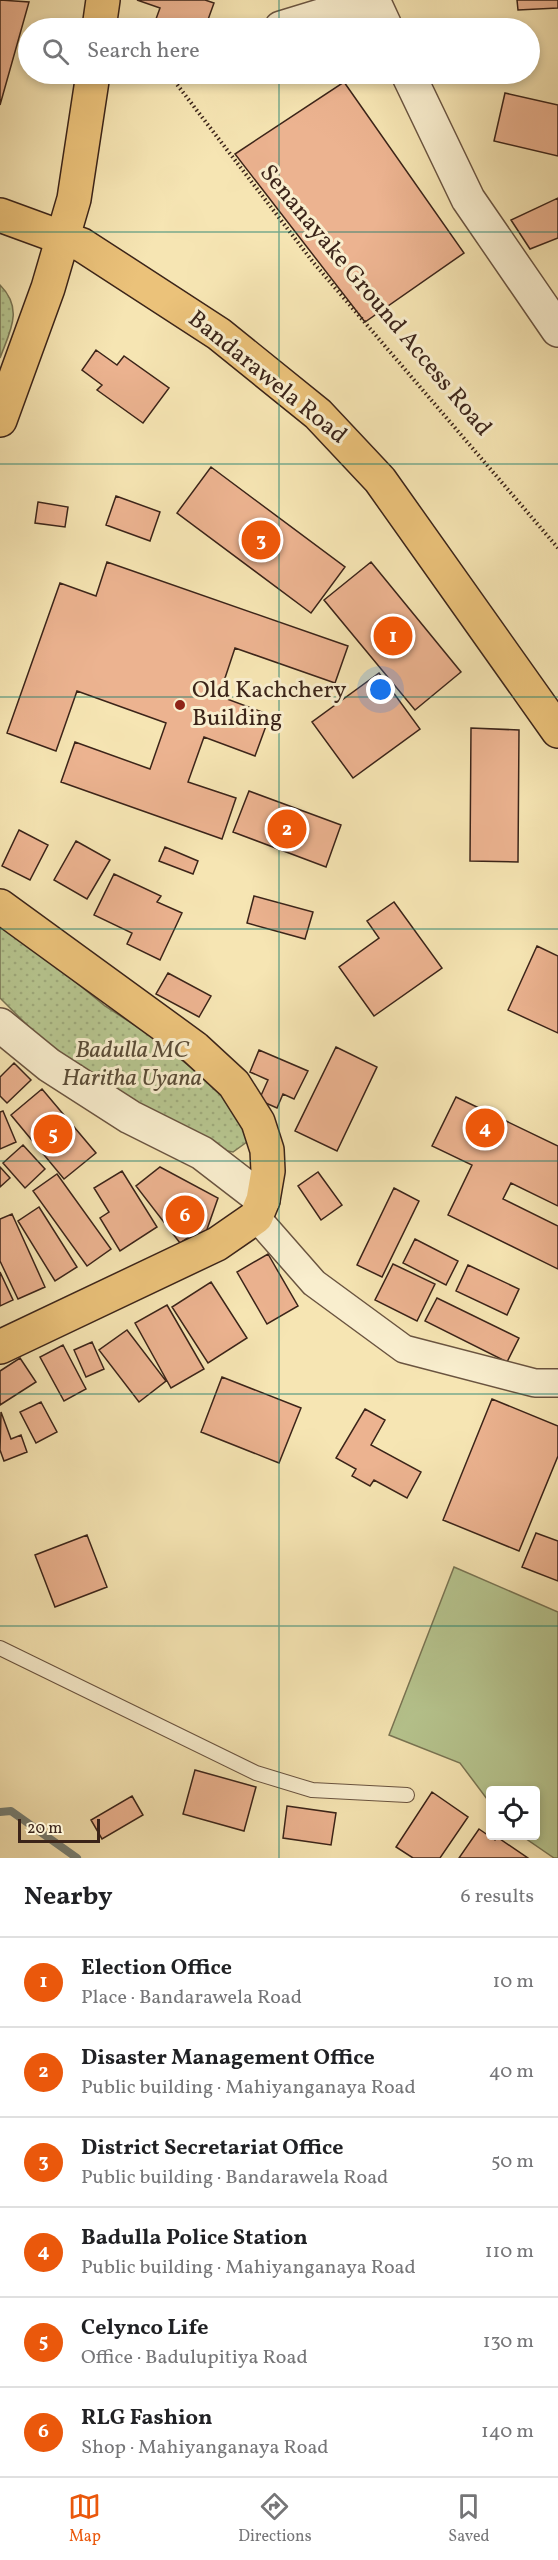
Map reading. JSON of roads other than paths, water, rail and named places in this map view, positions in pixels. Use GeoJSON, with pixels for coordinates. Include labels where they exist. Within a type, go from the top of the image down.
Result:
{"type":"FeatureCollection","features":[{"type":"Feature","properties":{"kind":"main road"},"geometry":{"type":"LineString","coordinates":[[100,18],[103,0]]}},
{"type":"Feature","properties":{"kind":"main road"},"geometry":{"type":"LineString","coordinates":[[0,420],[48,288],[74,199],[91,84]]}},
{"type":"Feature","properties":{"kind":"main road","name":"Bandarawela Road"},"geometry":{"type":"LineString","coordinates":[[0,215],[82,245],[200,322],[318,414],[380,480],[558,731]]}},
{"type":"Feature","properties":{"kind":"main road"},"geometry":{"type":"LineString","coordinates":[[0,906],[195,1047],[234,1084],[258,1122],[267,1150],[268,1171],[260,1208],[218,1244],[0,1347]]}},
{"type":"Feature","properties":{"kind":"street"},"geometry":{"type":"LineString","coordinates":[[314,18],[373,0],[381,18]]}},
{"type":"Feature","properties":{"kind":"street"},"geometry":{"type":"LineString","coordinates":[[413,84],[468,199],[558,330]]}},
{"type":"Feature","properties":{"kind":"street"},"geometry":{"type":"LineString","coordinates":[[0,1024],[49,1065],[130,1117],[202,1153],[260,1208],[314,1283],[404,1349],[535,1383],[558,1383]]}},
{"type":"Feature","properties":{"kind":"lane"},"geometry":{"type":"LineString","coordinates":[[0,1648],[256,1773],[312,1790],[407,1795]]}},
{"type":"Feature","properties":{"kind":"waterway"},"geometry":{"type":"LineString","coordinates":[[0,1812],[11,1811],[77,1858]]}},
{"type":"Feature","properties":{"kind":"place","name":"District Secretariat Office"},"geometry":{"type":"Point","coordinates":[261,540]}},
{"type":"Feature","properties":{"kind":"place","name":"Election Office"},"geometry":{"type":"Point","coordinates":[393,636]}},
{"type":"Feature","properties":{"kind":"place","name":"Old Kachchery Building"},"geometry":{"type":"Point","coordinates":[180,705]}},
{"type":"Feature","properties":{"kind":"place","name":"Disaster Management Office"},"geometry":{"type":"Point","coordinates":[287,829]}},
{"type":"Feature","properties":{"kind":"place","name":"Badulla Police Station"},"geometry":{"type":"Point","coordinates":[485,1128]}},
{"type":"Feature","properties":{"kind":"place","name":"Celynco Life"},"geometry":{"type":"Point","coordinates":[53,1134]}},
{"type":"Feature","properties":{"kind":"place","name":"RLG Fashion"},"geometry":{"type":"Point","coordinates":[185,1215]}},
{"type":"Feature","properties":{"kind":"park label","name":"Badulla MC Haritha Uyana"},"geometry":{"type":"Point","coordinates":[132,1065]}}]}
